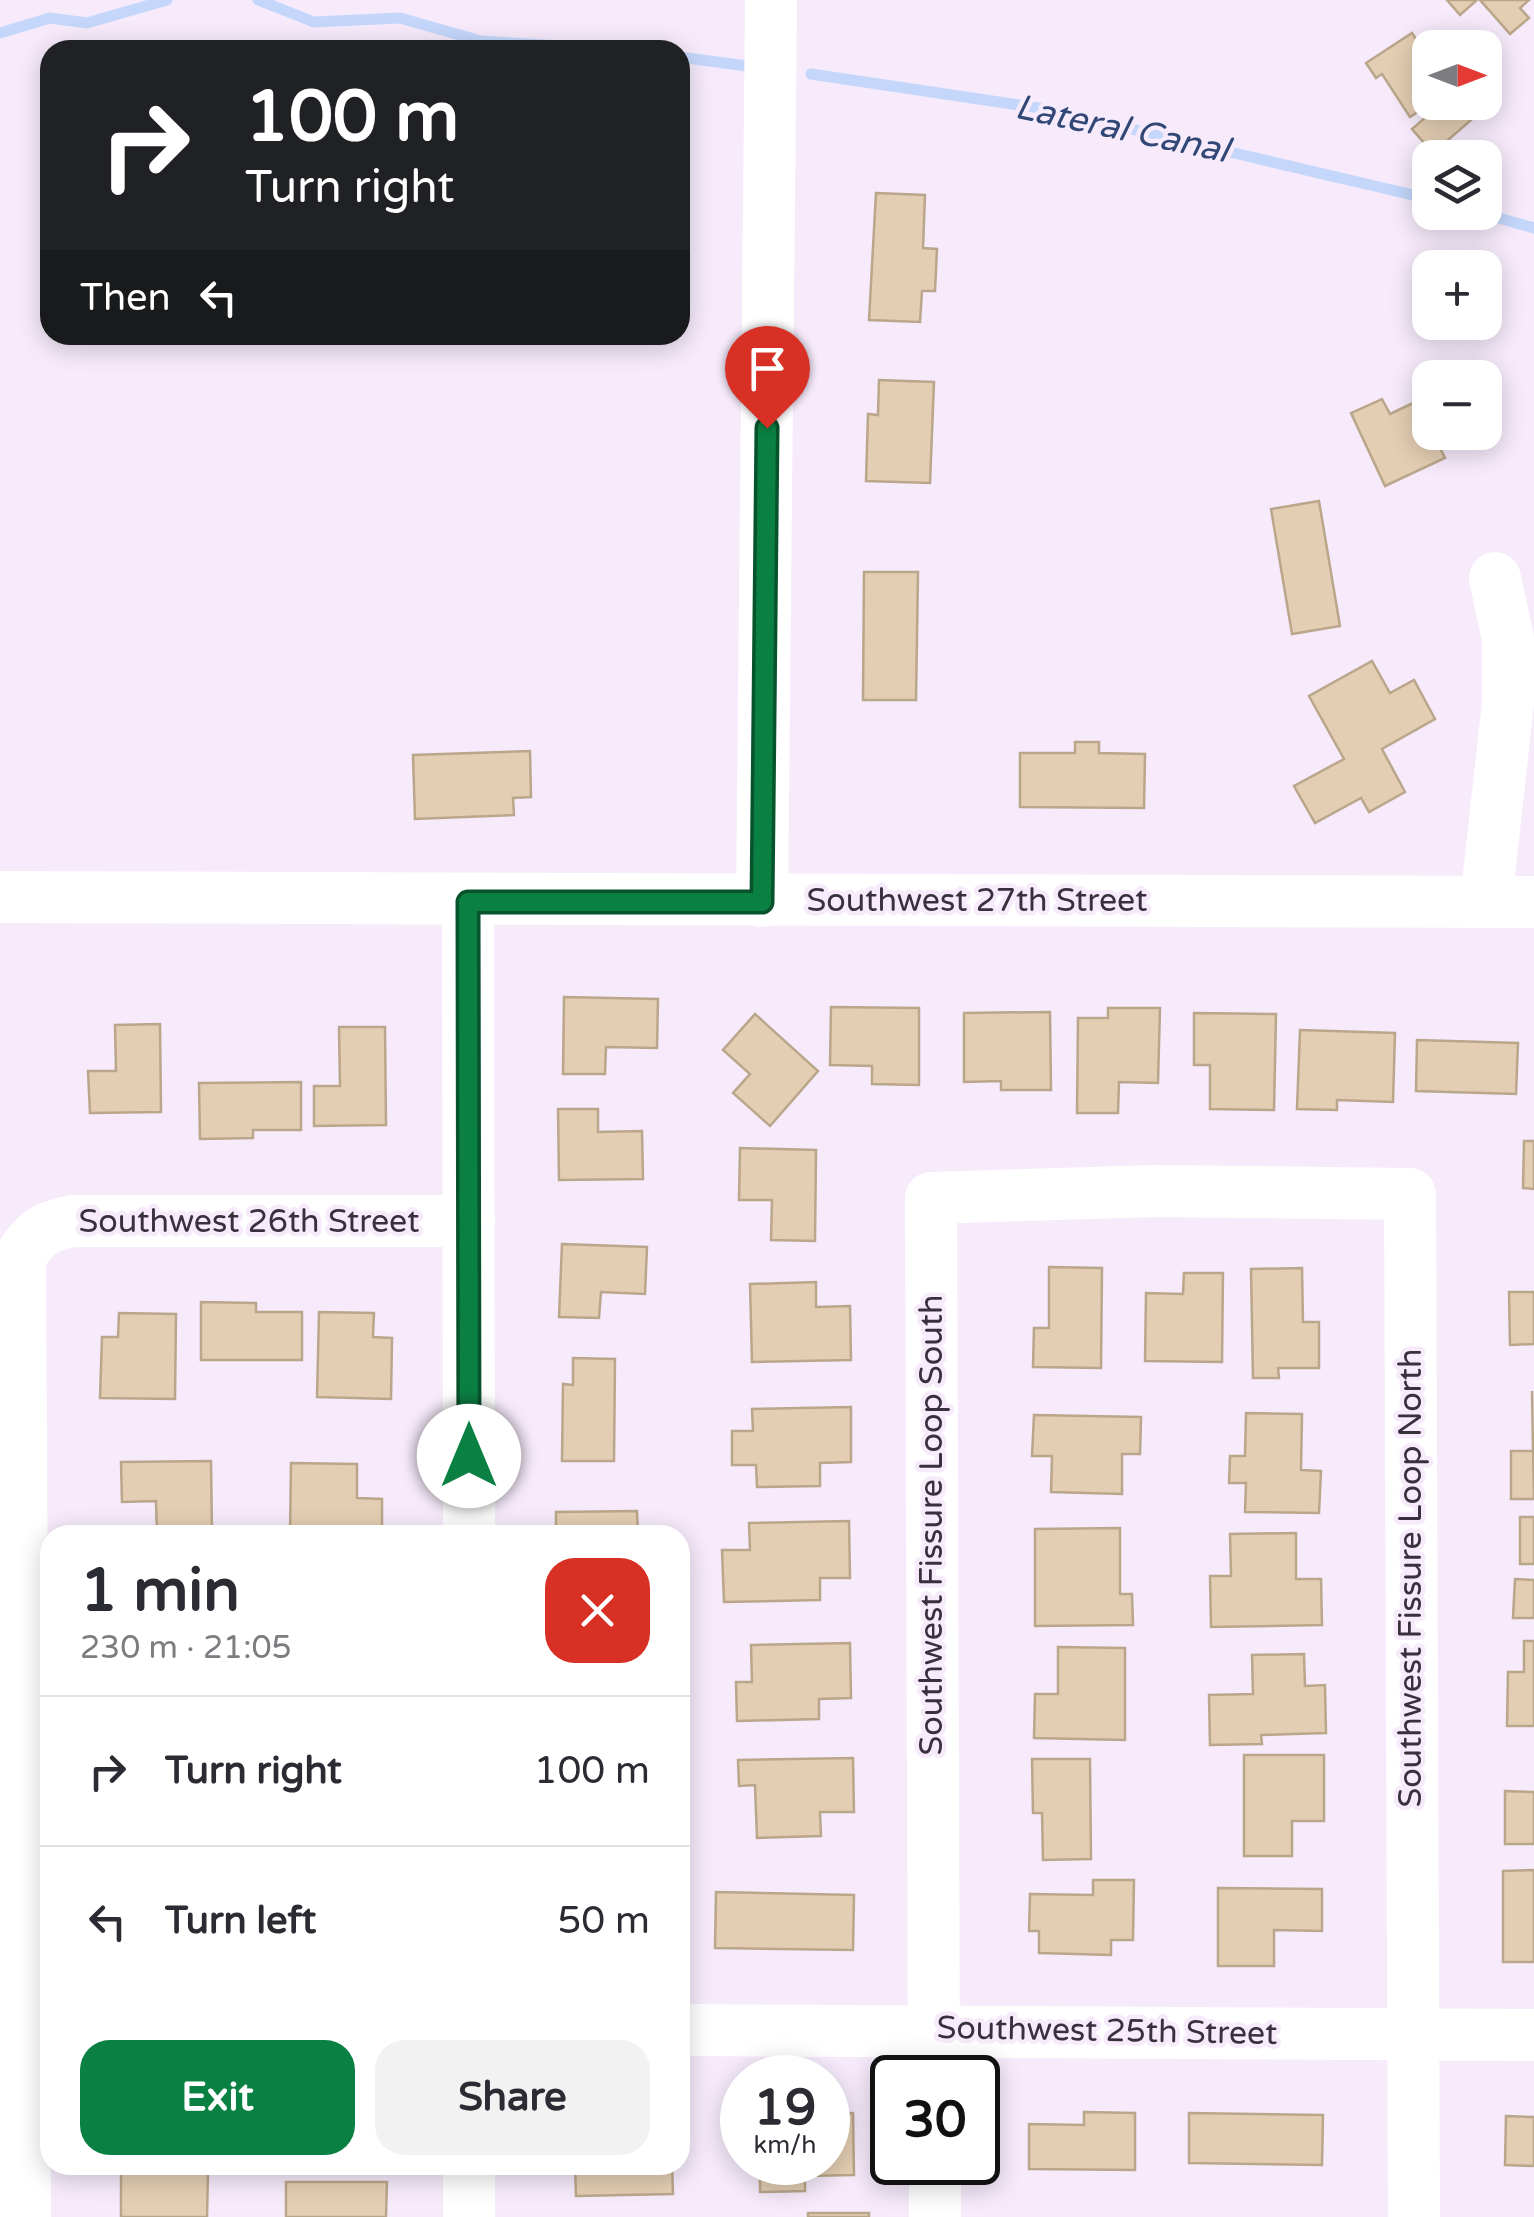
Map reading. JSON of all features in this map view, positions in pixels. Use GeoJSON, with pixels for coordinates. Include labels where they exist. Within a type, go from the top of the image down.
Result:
{"type":"FeatureCollection","features":[{"type":"Feature","properties":{"kind":"street"},"geometry":{"type":"LineString","coordinates":[[762,902],[772,0]]}},
{"type":"Feature","properties":{"kind":"street"},"geometry":{"type":"LineString","coordinates":[[1494,578],[1508,639],[1510,902]]}},
{"type":"Feature","properties":{"kind":"street","name":"Southwest 27th Street"},"geometry":{"type":"LineString","coordinates":[[0,897],[468,902],[1510,902]]}},
{"type":"Feature","properties":{"kind":"street"},"geometry":{"type":"LineString","coordinates":[[468,902],[469,1525]]}},
{"type":"Feature","properties":{"kind":"street","name":"Southwest Fissure Loop North"},"geometry":{"type":"LineString","coordinates":[[1156,1190],[1410,1194],[1414,2217]]}},
{"type":"Feature","properties":{"kind":"street","name":"Southwest Fissure Loop South"},"geometry":{"type":"LineString","coordinates":[[934,2053],[930,1198],[1156,1190]]}},
{"type":"Feature","properties":{"kind":"street","name":"Southwest 26th Street"},"geometry":{"type":"LineString","coordinates":[[24,2217],[17,1282],[20,1257],[33,1236],[50,1225],[73,1221],[469,1222]]}},
{"type":"Feature","properties":{"kind":"street","name":"Southwest 25th Street"},"geometry":{"type":"LineString","coordinates":[[690,2031],[934,2053],[1412,2034],[1534,2035]]}},
{"type":"Feature","properties":{"kind":"street"},"geometry":{"type":"LineString","coordinates":[[469,2175],[469,2217]]}},
{"type":"Feature","properties":{"kind":"street"},"geometry":{"type":"LineString","coordinates":[[935,2185],[935,2217]]}},
{"type":"Feature","properties":{"kind":"building"},"geometry":{"type":"Polygon","coordinates":[[[1447,0],[1477,0],[1460,15],[1447,0]]]}},
{"type":"Feature","properties":{"kind":"building"},"geometry":{"type":"Polygon","coordinates":[[[1480,0],[1529,0],[1520,8],[1529,18],[1510,34],[1480,0]]]}},
{"type":"Feature","properties":{"kind":"building"},"geometry":{"type":"Polygon","coordinates":[[[1412,33],[1412,116],[1382,74],[1376,78],[1366,63],[1412,33]]]}},
{"type":"Feature","properties":{"kind":"building"},"geometry":{"type":"Polygon","coordinates":[[[1422,120],[1471,120],[1448,140],[1422,140],[1412,129],[1422,120]]]}},
{"type":"Feature","properties":{"kind":"building"},"geometry":{"type":"Polygon","coordinates":[[[876,193],[925,195],[923,248],[937,249],[935,291],[922,291],[920,322],[869,320],[876,193]]]}},
{"type":"Feature","properties":{"kind":"building"},"geometry":{"type":"Polygon","coordinates":[[[879,380],[934,382],[930,483],[866,481],[868,414],[878,415],[879,380]]]}},
{"type":"Feature","properties":{"kind":"building"},"geometry":{"type":"Polygon","coordinates":[[[1382,399],[1390,414],[1412,404],[1412,450],[1441,450],[1445,458],[1385,486],[1351,413],[1382,399]]]}},
{"type":"Feature","properties":{"kind":"building"},"geometry":{"type":"Polygon","coordinates":[[[1319,501],[1340,626],[1292,634],[1271,509],[1319,501]]]}},
{"type":"Feature","properties":{"kind":"building"},"geometry":{"type":"Polygon","coordinates":[[[864,572],[918,572],[916,700],[863,700],[864,572]]]}},
{"type":"Feature","properties":{"kind":"building"},"geometry":{"type":"Polygon","coordinates":[[[1372,661],[1390,693],[1414,680],[1435,719],[1382,749],[1405,792],[1369,812],[1361,798],[1315,823],[1294,786],[1344,759],[1309,696],[1372,661]]]}},
{"type":"Feature","properties":{"kind":"building"},"geometry":{"type":"Polygon","coordinates":[[[1075,742],[1099,742],[1099,753],[1145,754],[1144,808],[1020,807],[1020,753],[1075,753],[1075,742]]]}},
{"type":"Feature","properties":{"kind":"building"},"geometry":{"type":"Polygon","coordinates":[[[530,751],[531,797],[513,798],[514,815],[415,819],[413,755],[530,751]]]}},
{"type":"Feature","properties":{"kind":"building"},"geometry":{"type":"Polygon","coordinates":[[[564,997],[658,999],[657,1048],[606,1047],[605,1074],[563,1074],[564,997]]]}},
{"type":"Feature","properties":{"kind":"building"},"geometry":{"type":"Polygon","coordinates":[[[831,1007],[919,1008],[919,1085],[872,1084],[872,1066],[830,1065],[831,1007]]]}},
{"type":"Feature","properties":{"kind":"building"},"geometry":{"type":"Polygon","coordinates":[[[1108,1008],[1160,1008],[1158,1083],[1119,1082],[1118,1113],[1077,1113],[1078,1018],[1108,1018],[1108,1008]]]}},
{"type":"Feature","properties":{"kind":"building"},"geometry":{"type":"Polygon","coordinates":[[[1050,1012],[1051,1090],[1001,1090],[1001,1081],[964,1082],[964,1013],[1050,1012]]]}},
{"type":"Feature","properties":{"kind":"building"},"geometry":{"type":"Polygon","coordinates":[[[1194,1013],[1276,1014],[1274,1110],[1210,1109],[1210,1065],[1194,1065],[1194,1013]]]}},
{"type":"Feature","properties":{"kind":"building"},"geometry":{"type":"Polygon","coordinates":[[[755,1014],[818,1071],[770,1126],[733,1093],[750,1074],[723,1050],[755,1014]]]}},
{"type":"Feature","properties":{"kind":"building"},"geometry":{"type":"Polygon","coordinates":[[[160,1024],[161,1112],[90,1113],[88,1071],[116,1071],[115,1025],[160,1024]]]}},
{"type":"Feature","properties":{"kind":"building"},"geometry":{"type":"Polygon","coordinates":[[[339,1027],[385,1027],[386,1125],[314,1126],[314,1086],[340,1086],[339,1027]]]}},
{"type":"Feature","properties":{"kind":"building"},"geometry":{"type":"Polygon","coordinates":[[[1300,1030],[1395,1033],[1393,1102],[1337,1100],[1337,1110],[1297,1109],[1300,1030]]]}},
{"type":"Feature","properties":{"kind":"building"},"geometry":{"type":"Polygon","coordinates":[[[1417,1040],[1518,1043],[1516,1094],[1416,1091],[1417,1040]]]}},
{"type":"Feature","properties":{"kind":"building"},"geometry":{"type":"Polygon","coordinates":[[[301,1082],[301,1130],[253,1130],[253,1138],[200,1139],[199,1083],[301,1082]]]}},
{"type":"Feature","properties":{"kind":"building"},"geometry":{"type":"Polygon","coordinates":[[[558,1109],[598,1109],[598,1132],[642,1131],[643,1179],[559,1180],[558,1109]]]}},
{"type":"Feature","properties":{"kind":"building"},"geometry":{"type":"Polygon","coordinates":[[[1524,1141],[1534,1141],[1534,1189],[1523,1188],[1524,1141]]]}},
{"type":"Feature","properties":{"kind":"building"},"geometry":{"type":"Polygon","coordinates":[[[740,1148],[816,1150],[815,1241],[771,1240],[772,1200],[739,1200],[740,1148]]]}},
{"type":"Feature","properties":{"kind":"building"},"geometry":{"type":"Polygon","coordinates":[[[562,1244],[647,1247],[645,1294],[601,1292],[599,1318],[559,1317],[562,1244]]]}},
{"type":"Feature","properties":{"kind":"building"},"geometry":{"type":"Polygon","coordinates":[[[1049,1267],[1102,1268],[1101,1368],[1033,1367],[1034,1328],[1049,1328],[1049,1267]]]}},
{"type":"Feature","properties":{"kind":"building"},"geometry":{"type":"Polygon","coordinates":[[[1302,1268],[1303,1322],[1319,1322],[1319,1368],[1278,1368],[1279,1378],[1253,1378],[1251,1269],[1302,1268]]]}},
{"type":"Feature","properties":{"kind":"building"},"geometry":{"type":"Polygon","coordinates":[[[1184,1273],[1223,1273],[1222,1362],[1145,1361],[1146,1293],[1183,1294],[1184,1273]]]}},
{"type":"Feature","properties":{"kind":"building"},"geometry":{"type":"Polygon","coordinates":[[[816,1282],[816,1307],[850,1306],[851,1360],[752,1362],[750,1284],[816,1282]]]}},
{"type":"Feature","properties":{"kind":"building"},"geometry":{"type":"Polygon","coordinates":[[[1509,1292],[1534,1292],[1534,1344],[1510,1345],[1509,1292]]]}},
{"type":"Feature","properties":{"kind":"building"},"geometry":{"type":"Polygon","coordinates":[[[201,1302],[256,1303],[256,1312],[302,1312],[302,1360],[201,1360],[201,1302]]]}},
{"type":"Feature","properties":{"kind":"building"},"geometry":{"type":"Polygon","coordinates":[[[319,1312],[374,1313],[373,1337],[392,1338],[391,1399],[317,1397],[319,1312]]]}},
{"type":"Feature","properties":{"kind":"building"},"geometry":{"type":"Polygon","coordinates":[[[119,1313],[176,1314],[175,1399],[100,1398],[102,1337],[118,1337],[119,1313]]]}},
{"type":"Feature","properties":{"kind":"building"},"geometry":{"type":"Polygon","coordinates":[[[573,1358],[615,1359],[614,1461],[562,1461],[563,1384],[573,1385],[573,1358]]]}},
{"type":"Feature","properties":{"kind":"building"},"geometry":{"type":"Polygon","coordinates":[[[1532,1391],[1534,1499],[1511,1499],[1511,1451],[1533,1451],[1532,1391]]]}},
{"type":"Feature","properties":{"kind":"building"},"geometry":{"type":"Polygon","coordinates":[[[851,1407],[851,1462],[820,1463],[820,1486],[757,1487],[756,1465],[732,1465],[732,1431],[753,1431],[752,1409],[851,1407]]]}},
{"type":"Feature","properties":{"kind":"building"},"geometry":{"type":"Polygon","coordinates":[[[1246,1413],[1302,1414],[1301,1470],[1321,1471],[1319,1513],[1245,1512],[1246,1483],[1229,1483],[1230,1456],[1245,1456],[1246,1413]]]}},
{"type":"Feature","properties":{"kind":"building"},"geometry":{"type":"Polygon","coordinates":[[[1034,1415],[1141,1417],[1140,1454],[1122,1454],[1122,1494],[1051,1492],[1052,1456],[1032,1456],[1034,1415]]]}},
{"type":"Feature","properties":{"kind":"building"},"geometry":{"type":"Polygon","coordinates":[[[211,1461],[212,1525],[157,1525],[156,1501],[122,1502],[121,1462],[211,1461]]]}},
{"type":"Feature","properties":{"kind":"building"},"geometry":{"type":"Polygon","coordinates":[[[291,1463],[357,1464],[357,1498],[382,1499],[382,1525],[290,1525],[291,1463]]]}},
{"type":"Feature","properties":{"kind":"building"},"geometry":{"type":"Polygon","coordinates":[[[637,1511],[638,1525],[556,1525],[556,1512],[637,1511]]]}},
{"type":"Feature","properties":{"kind":"building"},"geometry":{"type":"Polygon","coordinates":[[[1520,1517],[1534,1517],[1534,1564],[1520,1564],[1520,1517]]]}},
{"type":"Feature","properties":{"kind":"building"},"geometry":{"type":"Polygon","coordinates":[[[849,1521],[850,1578],[820,1578],[820,1600],[724,1602],[722,1550],[750,1550],[749,1523],[849,1521]]]}},
{"type":"Feature","properties":{"kind":"building"},"geometry":{"type":"Polygon","coordinates":[[[1120,1528],[1120,1594],[1132,1594],[1133,1625],[1035,1626],[1035,1529],[1120,1528]]]}},
{"type":"Feature","properties":{"kind":"building"},"geometry":{"type":"Polygon","coordinates":[[[1296,1533],[1296,1579],[1321,1579],[1322,1625],[1211,1627],[1210,1576],[1231,1576],[1230,1534],[1296,1533]]]}},
{"type":"Feature","properties":{"kind":"building"},"geometry":{"type":"Polygon","coordinates":[[[1515,1579],[1534,1580],[1534,1618],[1513,1618],[1515,1579]]]}},
{"type":"Feature","properties":{"kind":"building"},"geometry":{"type":"Polygon","coordinates":[[[1524,1641],[1534,1641],[1534,1726],[1507,1726],[1508,1672],[1524,1672],[1524,1641]]]}},
{"type":"Feature","properties":{"kind":"building"},"geometry":{"type":"Polygon","coordinates":[[[850,1643],[851,1698],[819,1699],[819,1719],[737,1721],[736,1682],[752,1682],[751,1645],[850,1643]]]}},
{"type":"Feature","properties":{"kind":"building"},"geometry":{"type":"Polygon","coordinates":[[[1058,1647],[1125,1648],[1125,1740],[1034,1738],[1035,1694],[1058,1694],[1058,1647]]]}},
{"type":"Feature","properties":{"kind":"building"},"geometry":{"type":"Polygon","coordinates":[[[1304,1654],[1305,1686],[1325,1685],[1326,1733],[1261,1735],[1262,1744],[1210,1745],[1209,1695],[1253,1694],[1252,1655],[1304,1654]]]}},
{"type":"Feature","properties":{"kind":"building"},"geometry":{"type":"Polygon","coordinates":[[[1244,1755],[1324,1755],[1324,1821],[1292,1821],[1292,1856],[1244,1856],[1244,1755]]]}},
{"type":"Feature","properties":{"kind":"building"},"geometry":{"type":"Polygon","coordinates":[[[853,1758],[854,1812],[820,1812],[821,1836],[757,1838],[755,1785],[739,1786],[738,1760],[853,1758]]]}},
{"type":"Feature","properties":{"kind":"building"},"geometry":{"type":"Polygon","coordinates":[[[1032,1759],[1090,1759],[1091,1859],[1043,1860],[1042,1813],[1033,1813],[1032,1759]]]}},
{"type":"Feature","properties":{"kind":"building"},"geometry":{"type":"Polygon","coordinates":[[[1505,1791],[1534,1792],[1534,1844],[1505,1844],[1505,1791]]]}},
{"type":"Feature","properties":{"kind":"building"},"geometry":{"type":"Polygon","coordinates":[[[1534,1870],[1534,1962],[1503,1962],[1503,1871],[1534,1870]]]}},
{"type":"Feature","properties":{"kind":"building"},"geometry":{"type":"Polygon","coordinates":[[[1093,1880],[1134,1880],[1133,1940],[1111,1940],[1111,1955],[1039,1953],[1039,1931],[1029,1931],[1030,1894],[1093,1895],[1093,1880]]]}},
{"type":"Feature","properties":{"kind":"building"},"geometry":{"type":"Polygon","coordinates":[[[1218,1888],[1322,1889],[1322,1931],[1274,1930],[1274,1966],[1218,1966],[1218,1888]]]}},
{"type":"Feature","properties":{"kind":"building"},"geometry":{"type":"Polygon","coordinates":[[[716,1892],[854,1895],[853,1950],[715,1948],[716,1892]]]}},
{"type":"Feature","properties":{"kind":"building"},"geometry":{"type":"Polygon","coordinates":[[[1084,2112],[1135,2113],[1135,2170],[1029,2169],[1029,2124],[1084,2125],[1084,2112]]]}},
{"type":"Feature","properties":{"kind":"building"},"geometry":{"type":"Polygon","coordinates":[[[853,2113],[854,2175],[850,2175],[853,2113]]]}},
{"type":"Feature","properties":{"kind":"building"},"geometry":{"type":"Polygon","coordinates":[[[1189,2113],[1323,2115],[1322,2165],[1189,2163],[1189,2113]]]}},
{"type":"Feature","properties":{"kind":"building"},"geometry":{"type":"Polygon","coordinates":[[[1506,2116],[1534,2117],[1534,2166],[1505,2165],[1506,2116]]]}},
{"type":"Feature","properties":{"kind":"building"},"geometry":{"type":"Polygon","coordinates":[[[121,2175],[208,2175],[207,2217],[121,2217],[121,2175]]]}},
{"type":"Feature","properties":{"kind":"building"},"geometry":{"type":"Polygon","coordinates":[[[575,2175],[672,2175],[673,2194],[576,2196],[575,2175]]]}},
{"type":"Feature","properties":{"kind":"building"},"geometry":{"type":"Polygon","coordinates":[[[286,2182],[387,2182],[386,2217],[286,2217],[286,2182]]]}},
{"type":"Feature","properties":{"kind":"building"},"geometry":{"type":"Polygon","coordinates":[[[760,2185],[805,2185],[805,2191],[760,2192],[760,2185]]]}},
{"type":"Feature","properties":{"kind":"building"},"geometry":{"type":"Polygon","coordinates":[[[808,2213],[869,2213],[869,2217],[808,2217],[808,2213]]]}},
{"type":"Feature","properties":{"kind":"waterway","name":"Lateral Canal"},"geometry":{"type":"LineString","coordinates":[[0,33],[50,18],[87,23],[167,0]]}},
{"type":"Feature","properties":{"kind":"waterway","name":"Lateral Canal"},"geometry":{"type":"LineString","coordinates":[[258,0],[314,22],[400,18],[477,40]]}},
{"type":"Feature","properties":{"kind":"waterway","name":"Lateral Canal"},"geometry":{"type":"LineString","coordinates":[[690,58],[754,67]]}},
{"type":"Feature","properties":{"kind":"waterway","name":"Lateral Canal"},"geometry":{"type":"LineString","coordinates":[[811,74],[1046,109],[1412,195]]}},
{"type":"Feature","properties":{"kind":"waterway","name":"Lateral Canal"},"geometry":{"type":"LineString","coordinates":[[1502,219],[1534,228]]}},
{"type":"Feature","properties":{"kind":"route"},"geometry":{"type":"LineString","coordinates":[[469,1456],[468,902],[762,902],[767,428]]}}]}
